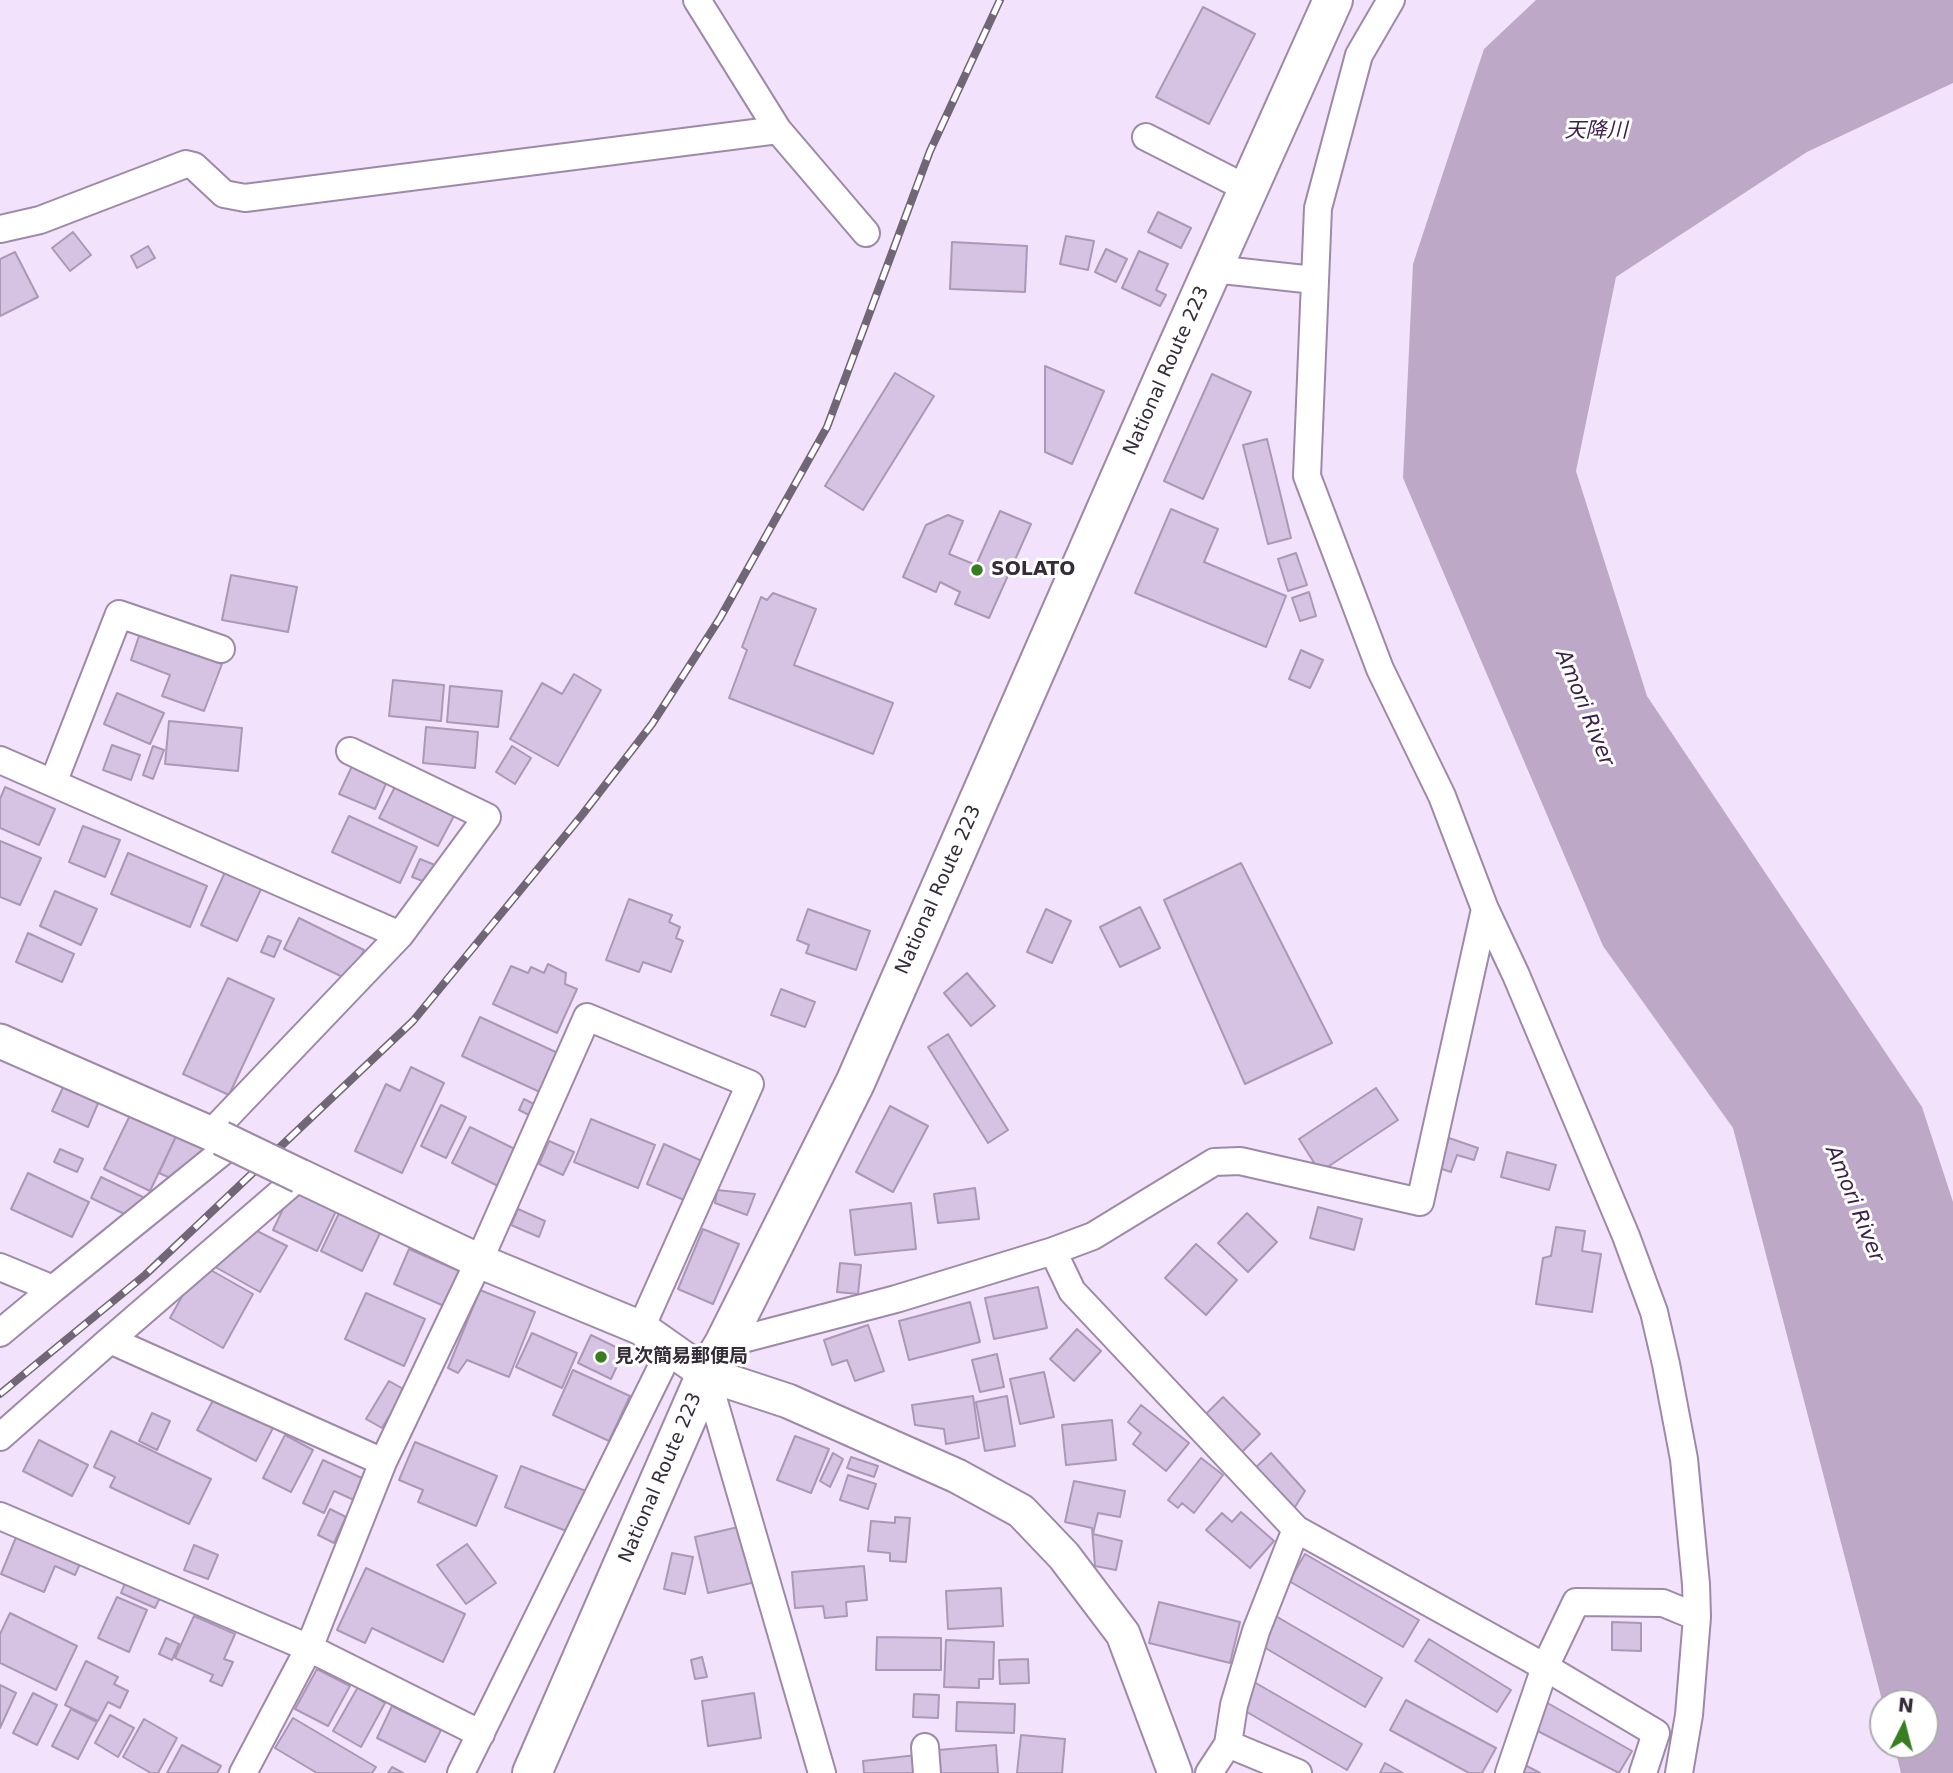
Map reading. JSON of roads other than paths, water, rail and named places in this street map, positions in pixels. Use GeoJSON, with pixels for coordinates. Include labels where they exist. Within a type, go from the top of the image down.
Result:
{"type":"FeatureCollection","features":[{"type":"Feature","properties":{"kind":"highway","name":"National Route 223"},"geometry":{"type":"LineString","coordinates":[[532,1773],[715,1359],[855,1083],[1333,0]]}},
{"type":"Feature","properties":{"kind":"street"},"geometry":{"type":"LineString","coordinates":[[697,0],[778,130],[866,233]]}},
{"type":"Feature","properties":{"kind":"street"},"geometry":{"type":"LineString","coordinates":[[1391,0],[1359,55],[1318,208],[1307,476],[1380,669],[1442,796],[1485,909],[1516,975],[1626,1236],[1654,1312],[1684,1459],[1697,1617],[1689,1714],[1679,1773]]}},
{"type":"Feature","properties":{"kind":"street"},"geometry":{"type":"LineString","coordinates":[[0,229],[40,220],[186,164],[194,166],[224,194],[245,198],[778,130]]}},
{"type":"Feature","properties":{"kind":"street"},"geometry":{"type":"LineString","coordinates":[[1146,137],[1248,190]]}},
{"type":"Feature","properties":{"kind":"street"},"geometry":{"type":"LineString","coordinates":[[1213,269],[1314,280]]}},
{"type":"Feature","properties":{"kind":"street"},"geometry":{"type":"LineString","coordinates":[[52,783],[119,614],[220,649]]}},
{"type":"Feature","properties":{"kind":"street"},"geometry":{"type":"LineString","coordinates":[[0,1333],[221,1139],[400,935],[487,817],[350,751]]}},
{"type":"Feature","properties":{"kind":"street"},"geometry":{"type":"LineString","coordinates":[[0,760],[400,935]]}},
{"type":"Feature","properties":{"kind":"street"},"geometry":{"type":"LineString","coordinates":[[715,1359],[1093,1236],[1214,1162],[1240,1161],[1420,1202],[1485,909]]}},
{"type":"Feature","properties":{"kind":"street"},"geometry":{"type":"LineString","coordinates":[[243,1773],[309,1648],[383,1462],[480,1261],[587,1017],[750,1084],[641,1328]]}},
{"type":"Feature","properties":{"kind":"street"},"geometry":{"type":"LineString","coordinates":[[0,1041],[221,1139],[480,1261],[641,1328],[671,1348],[715,1359],[800,1406],[957,1476],[1021,1511],[1064,1556],[1123,1634],[1175,1773]]}},
{"type":"Feature","properties":{"kind":"street"},"geometry":{"type":"LineString","coordinates":[[0,1437],[300,1176]]}},
{"type":"Feature","properties":{"kind":"street"},"geometry":{"type":"LineString","coordinates":[[1053,1251],[1072,1291],[1296,1529],[1545,1667],[1656,1733],[1643,1773]]}},
{"type":"Feature","properties":{"kind":"street"},"geometry":{"type":"LineString","coordinates":[[0,1268],[53,1289]]}},
{"type":"Feature","properties":{"kind":"street"},"geometry":{"type":"LineString","coordinates":[[110,1340],[383,1462]]}},
{"type":"Feature","properties":{"kind":"street"},"geometry":{"type":"LineString","coordinates":[[461,1773],[671,1348]]}},
{"type":"Feature","properties":{"kind":"street"},"geometry":{"type":"LineString","coordinates":[[715,1359],[822,1773]]}},
{"type":"Feature","properties":{"kind":"street"},"geometry":{"type":"LineString","coordinates":[[0,1516],[309,1648],[481,1734]]}},
{"type":"Feature","properties":{"kind":"street"},"geometry":{"type":"LineString","coordinates":[[1209,1773],[1228,1744],[1234,1705],[1256,1631],[1296,1529]]}},
{"type":"Feature","properties":{"kind":"street"},"geometry":{"type":"LineString","coordinates":[[1509,1773],[1545,1667],[1576,1602],[1663,1603],[1697,1617]]}},
{"type":"Feature","properties":{"kind":"street"},"geometry":{"type":"LineString","coordinates":[[1228,1744],[1298,1773]]}},
{"type":"Feature","properties":{"kind":"street"},"geometry":{"type":"LineString","coordinates":[[925,1747],[927,1773]]}},
{"type":"Feature","properties":{"kind":"water","name":"天降川"},"geometry":{"type":"Polygon","coordinates":[[[1536,0],[1953,0],[1953,83],[1807,152],[1616,277],[1576,471],[1647,696],[1922,1107],[1953,1202],[1953,1773],[1901,1773],[1898,1759],[1939,1759],[1939,1689],[1879,1689],[1733,1128],[1603,946],[1403,478],[1413,264],[1484,49],[1536,0]]]}},
{"type":"Feature","properties":{"kind":"railway"},"geometry":{"type":"LineString","coordinates":[[0,1394],[145,1275],[413,1021],[582,815],[652,724],[720,618],[827,427],[930,151],[1000,0]]}},
{"type":"Feature","properties":{"kind":"place","name":"SOLATO"},"geometry":{"type":"Point","coordinates":[977,570]}},
{"type":"Feature","properties":{"kind":"place","name":"見次簡易郵便局"},"geometry":{"type":"Point","coordinates":[601,1357]}},
{"type":"Feature","properties":{"kind":"water label","name":"Amori River"},"geometry":{"type":"Point","coordinates":[1584,708]}},
{"type":"Feature","properties":{"kind":"water label","name":"Amori River"},"geometry":{"type":"Point","coordinates":[1854,1204]}}]}
